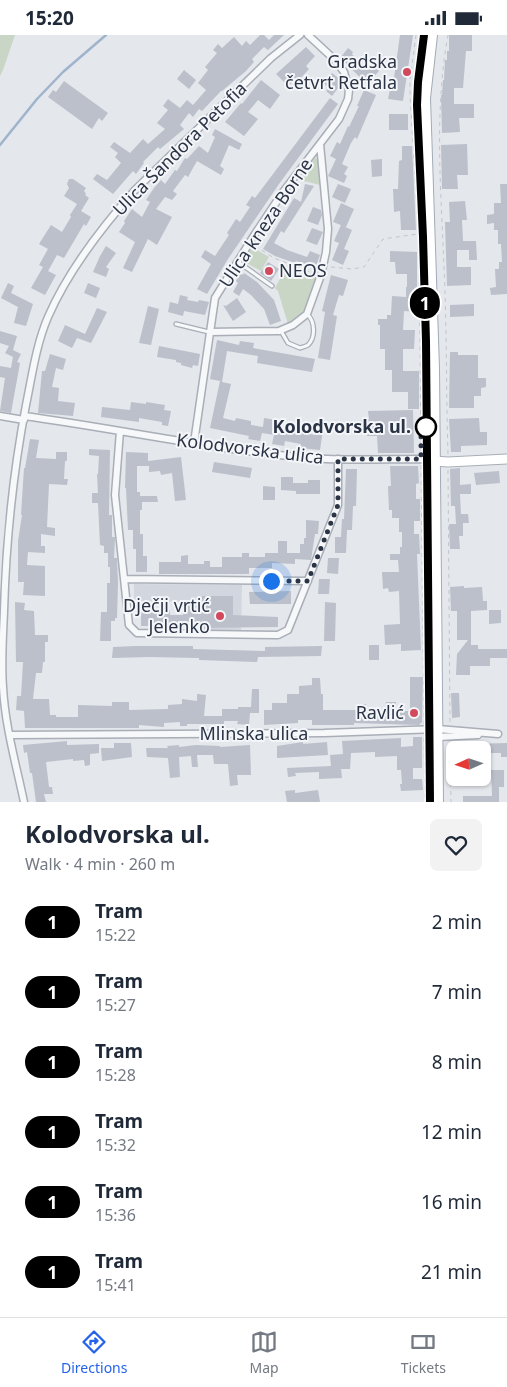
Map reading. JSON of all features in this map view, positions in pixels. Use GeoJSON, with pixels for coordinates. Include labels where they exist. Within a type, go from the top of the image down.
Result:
{"type":"FeatureCollection","features":[{"type":"Feature","properties":{"kind":"main road"},"geometry":{"type":"LineString","coordinates":[[432,35],[425,105],[433,299],[438,802]]}},
{"type":"Feature","properties":{"kind":"street","name":"Ulica Šandora Petofia"},"geometry":{"type":"LineString","coordinates":[[24,802],[10,735],[3,688],[4,607],[12,493],[24,418],[41,338],[48,317],[67,282],[101,231],[135,190],[271,58],[300,35]]}},
{"type":"Feature","properties":{"kind":"street","name":"Ulica kneza Borne"},"geometry":{"type":"LineString","coordinates":[[194,443],[215,298],[283,192],[345,108],[349,90],[344,72],[308,35]]}},
{"type":"Feature","properties":{"kind":"street","name":"Ulica kneza Borne"},"geometry":{"type":"LineString","coordinates":[[307,314],[323,266],[328,229],[320,144]]}},
{"type":"Feature","properties":{"kind":"street"},"geometry":{"type":"LineString","coordinates":[[210,332],[281,330],[293,325],[307,314]]}},
{"type":"Feature","properties":{"kind":"street","name":"Kolodvorska ulica"},"geometry":{"type":"LineString","coordinates":[[0,416],[120,431],[289,456],[338,459],[421,459],[448,462],[507,459]]}},
{"type":"Feature","properties":{"kind":"street"},"geometry":{"type":"LineString","coordinates":[[120,431],[115,495],[129,625],[137,633],[278,635],[288,630],[338,505],[338,459]]}},
{"type":"Feature","properties":{"kind":"street"},"geometry":{"type":"LineString","coordinates":[[125,579],[308,581]]}},
{"type":"Feature","properties":{"kind":"street","name":"Mlinska ulica"},"geometry":{"type":"LineString","coordinates":[[10,735],[324,733],[424,729],[450,737],[507,734]]}},
{"type":"Feature","properties":{"kind":"street","name":"Mlinska ulica"},"geometry":{"type":"LineString","coordinates":[[438,733],[450,729],[498,734]]}},
{"type":"Feature","properties":{"kind":"lane"},"geometry":{"type":"LineString","coordinates":[[237,261],[272,286]]}},
{"type":"Feature","properties":{"kind":"lane"},"geometry":{"type":"LineString","coordinates":[[281,330],[288,343],[300,348],[308,345],[314,327],[312,318],[307,314]]}},
{"type":"Feature","properties":{"kind":"lane"},"geometry":{"type":"LineString","coordinates":[[176,324],[210,332]]}},
{"type":"Feature","properties":{"kind":"path"},"geometry":{"type":"LineString","coordinates":[[416,35],[410,95],[418,234],[425,802]]}},
{"type":"Feature","properties":{"kind":"path"},"geometry":{"type":"LineString","coordinates":[[448,35],[439,109],[446,326],[450,729]]}},
{"type":"Feature","properties":{"kind":"path"},"geometry":{"type":"LineString","coordinates":[[323,266],[352,269],[364,267],[383,239],[418,234]]}},
{"type":"Feature","properties":{"kind":"path"},"geometry":{"type":"LineString","coordinates":[[249,243],[274,258],[320,276]]}},
{"type":"Feature","properties":{"kind":"path"},"geometry":{"type":"LineString","coordinates":[[450,737],[451,802]]}},
{"type":"Feature","properties":{"kind":"shaded area","name":"Dječji vrtić Jelenko"},"geometry":{"type":"Polygon","coordinates":[[[134,584],[242,585],[241,631],[199,630],[199,602],[134,601],[134,584]]]}},
{"type":"Feature","properties":{"kind":"green space"},"geometry":{"type":"Polygon","coordinates":[[[0,35],[15,35],[0,76],[0,35]]]}},
{"type":"Feature","properties":{"kind":"green space"},"geometry":{"type":"Polygon","coordinates":[[[315,158],[318,159],[320,185],[300,180],[315,158]]]}},
{"type":"Feature","properties":{"kind":"green space"},"geometry":{"type":"Polygon","coordinates":[[[252,247],[269,257],[261,271],[243,261],[252,247]]]}},
{"type":"Feature","properties":{"kind":"green space"},"geometry":{"type":"Polygon","coordinates":[[[287,266],[317,277],[305,312],[288,324],[278,291],[275,288],[287,266]]]}},
{"type":"Feature","properties":{"kind":"building"},"geometry":{"type":"Polygon","coordinates":[[[260,35],[264,35],[269,40],[274,35],[284,35],[268,50],[264,47],[252,59],[254,62],[246,71],[221,91],[202,111],[199,109],[193,117],[189,113],[180,125],[184,129],[160,149],[158,147],[143,162],[136,174],[133,171],[113,194],[93,179],[97,174],[107,180],[121,163],[115,157],[118,153],[110,147],[114,142],[130,153],[143,139],[148,144],[165,129],[157,123],[168,110],[163,106],[168,99],[180,108],[187,100],[193,105],[206,90],[198,83],[208,70],[205,67],[217,53],[213,50],[218,44],[222,48],[234,37],[242,46],[246,41],[250,45],[260,35]]]}},
{"type":"Feature","properties":{"kind":"building"},"geometry":{"type":"Polygon","coordinates":[[[400,35],[413,35],[403,101],[388,99],[391,85],[393,85],[400,35]]]}},
{"type":"Feature","properties":{"kind":"building"},"geometry":{"type":"Polygon","coordinates":[[[449,35],[472,35],[472,51],[466,51],[463,88],[454,88],[454,104],[474,104],[474,118],[459,118],[460,132],[442,133],[441,95],[445,60],[447,60],[447,51],[449,51],[449,35]]]}},
{"type":"Feature","properties":{"kind":"building"},"geometry":{"type":"Polygon","coordinates":[[[306,47],[315,56],[306,66],[309,69],[298,81],[296,79],[288,86],[276,74],[306,47]]]}},
{"type":"Feature","properties":{"kind":"building"},"geometry":{"type":"Polygon","coordinates":[[[348,48],[353,52],[352,54],[356,59],[369,70],[371,67],[373,70],[375,67],[379,71],[367,84],[340,58],[348,48]]]}},
{"type":"Feature","properties":{"kind":"building"},"geometry":{"type":"Polygon","coordinates":[[[184,70],[196,80],[189,89],[177,79],[184,70]]]}},
{"type":"Feature","properties":{"kind":"building"},"geometry":{"type":"Polygon","coordinates":[[[332,73],[342,83],[332,96],[326,91],[329,88],[324,84],[332,73]]]}},
{"type":"Feature","properties":{"kind":"building"},"geometry":{"type":"Polygon","coordinates":[[[261,80],[280,95],[270,109],[258,100],[248,112],[258,119],[244,136],[225,122],[261,80]]]}},
{"type":"Feature","properties":{"kind":"building"},"geometry":{"type":"Polygon","coordinates":[[[64,81],[108,113],[102,121],[99,118],[92,129],[48,97],[53,90],[56,92],[64,81]]]}},
{"type":"Feature","properties":{"kind":"building"},"geometry":{"type":"Polygon","coordinates":[[[364,90],[376,95],[357,139],[355,137],[351,143],[342,164],[348,167],[344,174],[347,176],[344,183],[328,176],[336,159],[330,156],[337,142],[340,144],[349,127],[364,90]]]}},
{"type":"Feature","properties":{"kind":"building"},"geometry":{"type":"Polygon","coordinates":[[[330,98],[338,104],[279,184],[228,259],[207,294],[197,289],[211,264],[201,257],[205,250],[215,256],[229,235],[227,233],[236,219],[240,222],[250,207],[246,205],[252,196],[255,198],[330,98]]]}},
{"type":"Feature","properties":{"kind":"building"},"geometry":{"type":"Polygon","coordinates":[[[389,114],[408,114],[408,130],[389,130],[389,114]]]}},
{"type":"Feature","properties":{"kind":"building"},"geometry":{"type":"Polygon","coordinates":[[[215,129],[242,144],[239,150],[229,145],[220,166],[224,169],[221,175],[197,161],[188,177],[185,175],[173,191],[177,194],[172,200],[165,197],[156,209],[172,217],[157,245],[148,239],[132,272],[123,268],[135,242],[119,232],[125,223],[124,221],[132,209],[142,217],[150,202],[146,200],[154,188],[161,180],[165,184],[175,170],[177,171],[185,158],[187,159],[199,146],[208,153],[215,137],[212,135],[215,129]]]}},
{"type":"Feature","properties":{"kind":"building"},"geometry":{"type":"Polygon","coordinates":[[[467,144],[468,175],[457,175],[458,189],[442,189],[441,145],[467,144]]]}},
{"type":"Feature","properties":{"kind":"building"},"geometry":{"type":"Polygon","coordinates":[[[402,146],[412,146],[416,230],[401,230],[400,211],[394,212],[393,189],[398,189],[399,161],[402,160],[402,146]]]}},
{"type":"Feature","properties":{"kind":"building"},"geometry":{"type":"Polygon","coordinates":[[[382,159],[382,176],[372,177],[371,160],[382,159]]]}},
{"type":"Feature","properties":{"kind":"building"},"geometry":{"type":"Polygon","coordinates":[[[69,179],[73,179],[86,188],[84,191],[85,195],[89,198],[81,211],[91,217],[86,226],[84,224],[64,258],[57,255],[48,271],[56,275],[45,295],[31,288],[43,267],[39,265],[48,249],[39,244],[51,225],[62,232],[77,204],[64,196],[69,188],[67,184],[69,179]]]}},
{"type":"Feature","properties":{"kind":"building"},"geometry":{"type":"Polygon","coordinates":[[[305,184],[314,186],[284,233],[281,231],[274,243],[307,257],[310,251],[320,255],[315,269],[296,261],[295,263],[275,256],[263,249],[294,198],[301,202],[305,184]]]}},
{"type":"Feature","properties":{"kind":"building"},"geometry":{"type":"Polygon","coordinates":[[[338,184],[351,189],[345,203],[332,197],[338,184]]]}},
{"type":"Feature","properties":{"kind":"building"},"geometry":{"type":"Polygon","coordinates":[[[500,184],[507,184],[507,294],[491,295],[490,288],[496,287],[495,269],[499,269],[499,262],[502,262],[501,244],[498,244],[498,230],[494,230],[494,223],[487,224],[487,215],[494,214],[494,203],[501,203],[500,184]]]}},
{"type":"Feature","properties":{"kind":"building"},"geometry":{"type":"Polygon","coordinates":[[[465,201],[467,220],[462,220],[463,241],[476,241],[477,260],[469,260],[469,250],[457,250],[457,267],[471,267],[471,285],[447,286],[445,222],[450,222],[449,202],[465,201]]]}},
{"type":"Feature","properties":{"kind":"building"},"geometry":{"type":"Polygon","coordinates":[[[341,203],[354,209],[346,227],[333,222],[341,203]]]}},
{"type":"Feature","properties":{"kind":"building"},"geometry":{"type":"Polygon","coordinates":[[[313,207],[321,210],[322,215],[318,225],[307,221],[313,207]]]}},
{"type":"Feature","properties":{"kind":"building"},"geometry":{"type":"Polygon","coordinates":[[[341,225],[352,230],[344,249],[349,251],[343,265],[332,260],[339,243],[334,241],[341,225]]]}},
{"type":"Feature","properties":{"kind":"building"},"geometry":{"type":"Polygon","coordinates":[[[312,228],[323,232],[317,245],[306,241],[312,228]]]}},
{"type":"Feature","properties":{"kind":"building"},"geometry":{"type":"Polygon","coordinates":[[[106,246],[116,253],[106,267],[109,269],[106,277],[93,272],[106,246]]]}},
{"type":"Feature","properties":{"kind":"building"},"geometry":{"type":"Polygon","coordinates":[[[390,251],[417,252],[417,312],[404,311],[403,330],[415,330],[414,349],[403,349],[403,371],[419,371],[419,409],[408,409],[408,392],[392,392],[392,370],[385,370],[385,349],[380,349],[380,325],[378,325],[378,319],[387,319],[387,315],[391,315],[392,296],[406,297],[407,274],[396,274],[395,262],[390,262],[390,251]]]}},
{"type":"Feature","properties":{"kind":"building","name":"NEOS"},"geometry":{"type":"Polygon","coordinates":[[[268,262],[279,269],[271,281],[260,273],[268,262]]]}},
{"type":"Feature","properties":{"kind":"building"},"geometry":{"type":"Polygon","coordinates":[[[240,273],[243,275],[244,273],[257,282],[274,300],[281,321],[270,325],[264,309],[251,295],[243,289],[239,296],[233,292],[238,283],[236,281],[240,273]]]}},
{"type":"Feature","properties":{"kind":"building"},"geometry":{"type":"Polygon","coordinates":[[[331,275],[348,280],[343,296],[339,295],[333,315],[337,316],[330,360],[318,358],[325,312],[322,311],[331,275]]]}},
{"type":"Feature","properties":{"kind":"building"},"geometry":{"type":"Polygon","coordinates":[[[8,283],[14,286],[11,293],[33,304],[26,326],[14,323],[18,307],[1,298],[8,283]]]}},
{"type":"Feature","properties":{"kind":"building"},"geometry":{"type":"Polygon","coordinates":[[[88,283],[100,288],[96,298],[84,293],[88,283]]]}},
{"type":"Feature","properties":{"kind":"building"},"geometry":{"type":"Polygon","coordinates":[[[180,295],[188,297],[187,300],[209,302],[205,315],[184,311],[183,316],[168,312],[170,302],[178,304],[180,295]]]}},
{"type":"Feature","properties":{"kind":"building"},"geometry":{"type":"Polygon","coordinates":[[[237,298],[246,312],[233,321],[223,305],[226,306],[237,298]]]}},
{"type":"Feature","properties":{"kind":"building"},"geometry":{"type":"Polygon","coordinates":[[[474,304],[474,316],[450,317],[450,305],[474,304]]]}},
{"type":"Feature","properties":{"kind":"building"},"geometry":{"type":"Polygon","coordinates":[[[148,306],[159,309],[151,345],[139,343],[148,306]]]}},
{"type":"Feature","properties":{"kind":"building"},"geometry":{"type":"Polygon","coordinates":[[[97,308],[107,312],[91,343],[77,338],[72,348],[58,341],[65,325],[85,334],[97,308]]]}},
{"type":"Feature","properties":{"kind":"building"},"geometry":{"type":"Polygon","coordinates":[[[0,331],[17,336],[13,350],[21,354],[17,362],[20,363],[11,413],[0,411],[5,378],[0,377],[0,366],[11,368],[13,357],[5,353],[9,346],[0,343],[0,331]]]}},
{"type":"Feature","properties":{"kind":"building"},"geometry":{"type":"Polygon","coordinates":[[[217,340],[239,345],[240,341],[254,343],[253,348],[315,359],[312,372],[257,363],[258,356],[227,351],[222,382],[231,384],[223,418],[235,421],[236,418],[251,421],[251,425],[263,427],[264,418],[276,420],[274,429],[288,432],[289,426],[301,429],[300,432],[315,435],[317,422],[324,423],[320,450],[300,448],[301,444],[285,441],[284,446],[272,444],[274,435],[262,433],[260,441],[248,439],[249,436],[210,428],[220,381],[210,379],[217,340]]]}},
{"type":"Feature","properties":{"kind":"building"},"geometry":{"type":"Polygon","coordinates":[[[159,346],[200,354],[198,366],[193,365],[192,368],[181,365],[176,360],[157,357],[159,346]]]}},
{"type":"Feature","properties":{"kind":"building"},"geometry":{"type":"Polygon","coordinates":[[[450,352],[458,352],[458,355],[478,355],[478,378],[486,378],[486,387],[481,388],[481,396],[474,396],[474,408],[449,408],[450,352]]]}},
{"type":"Feature","properties":{"kind":"building"},"geometry":{"type":"Polygon","coordinates":[[[50,354],[66,359],[63,370],[56,368],[52,387],[59,388],[58,401],[75,403],[73,416],[38,413],[42,371],[45,371],[50,354]]]}},
{"type":"Feature","properties":{"kind":"building"},"geometry":{"type":"Polygon","coordinates":[[[131,402],[165,405],[164,410],[171,411],[168,426],[162,425],[162,422],[139,418],[139,422],[101,417],[102,407],[130,410],[131,402]]]}},
{"type":"Feature","properties":{"kind":"building"},"geometry":{"type":"Polygon","coordinates":[[[413,410],[414,453],[378,453],[377,436],[367,436],[367,432],[361,432],[361,420],[369,419],[368,411],[413,410]]]}},
{"type":"Feature","properties":{"kind":"building"},"geometry":{"type":"Polygon","coordinates":[[[479,418],[480,432],[487,432],[487,445],[461,446],[461,452],[451,452],[449,419],[479,418]]]}},
{"type":"Feature","properties":{"kind":"building"},"geometry":{"type":"Polygon","coordinates":[[[30,439],[39,440],[36,458],[56,459],[56,452],[67,452],[64,479],[68,479],[67,485],[49,484],[47,527],[55,528],[55,536],[41,534],[41,546],[45,546],[45,553],[28,552],[27,565],[45,566],[45,596],[23,595],[24,582],[18,582],[18,541],[22,515],[24,468],[30,439]]]}},
{"type":"Feature","properties":{"kind":"building"},"geometry":{"type":"Polygon","coordinates":[[[89,449],[110,450],[109,515],[112,515],[112,537],[115,537],[114,558],[117,558],[118,583],[117,618],[115,618],[115,621],[111,621],[111,641],[100,641],[101,612],[107,612],[107,583],[110,583],[110,567],[108,567],[108,553],[104,553],[104,546],[100,545],[98,503],[92,503],[92,493],[98,493],[97,474],[99,456],[89,455],[89,449]]]}},
{"type":"Feature","properties":{"kind":"building"},"geometry":{"type":"Polygon","coordinates":[[[126,452],[148,453],[148,461],[181,457],[186,500],[175,501],[172,473],[161,475],[160,471],[149,472],[149,466],[137,466],[137,492],[140,492],[140,496],[157,496],[158,502],[142,502],[142,510],[140,510],[140,534],[143,534],[143,556],[147,556],[147,572],[136,572],[136,549],[133,549],[133,530],[128,530],[125,488],[126,452]]]}},
{"type":"Feature","properties":{"kind":"building"},"geometry":{"type":"Polygon","coordinates":[[[214,462],[252,468],[250,478],[212,472],[214,462]]]}},
{"type":"Feature","properties":{"kind":"building"},"geometry":{"type":"Polygon","coordinates":[[[390,466],[418,466],[419,483],[416,484],[416,499],[420,499],[420,521],[414,521],[414,534],[419,534],[420,554],[417,554],[421,650],[401,651],[401,644],[385,645],[384,625],[400,624],[399,591],[389,592],[388,588],[383,589],[382,572],[399,572],[398,560],[390,560],[390,554],[400,554],[400,547],[402,547],[402,532],[399,532],[399,518],[392,518],[392,510],[389,510],[388,486],[391,486],[390,466]]]}},
{"type":"Feature","properties":{"kind":"building"},"geometry":{"type":"Polygon","coordinates":[[[460,468],[460,485],[471,484],[471,494],[460,494],[461,514],[468,514],[469,523],[463,523],[463,536],[459,536],[460,549],[450,549],[449,524],[456,524],[455,506],[451,506],[450,469],[460,468]]]}},
{"type":"Feature","properties":{"kind":"building"},"geometry":{"type":"Polygon","coordinates":[[[346,469],[357,469],[356,506],[353,506],[352,530],[347,530],[346,553],[335,553],[335,537],[341,537],[342,519],[344,519],[346,469]]]}},
{"type":"Feature","properties":{"kind":"building"},"geometry":{"type":"Polygon","coordinates":[[[499,471],[500,483],[476,485],[474,473],[499,471]]]}},
{"type":"Feature","properties":{"kind":"building"},"geometry":{"type":"Polygon","coordinates":[[[281,477],[293,477],[293,483],[308,483],[308,480],[320,480],[320,494],[296,494],[296,491],[281,490],[281,477]]]}},
{"type":"Feature","properties":{"kind":"building"},"geometry":{"type":"Polygon","coordinates":[[[263,486],[275,487],[275,500],[263,500],[263,486]]]}},
{"type":"Feature","properties":{"kind":"building"},"geometry":{"type":"Polygon","coordinates":[[[306,520],[319,521],[318,534],[315,534],[311,560],[295,559],[295,564],[272,563],[272,568],[249,568],[249,574],[159,574],[159,562],[181,562],[181,556],[188,555],[188,564],[204,564],[204,561],[210,561],[210,567],[222,567],[222,557],[242,557],[242,553],[249,553],[249,557],[265,557],[265,553],[278,553],[278,541],[287,541],[287,553],[300,553],[300,544],[304,544],[304,538],[306,538],[306,520]]]}},
{"type":"Feature","properties":{"kind":"building"},"geometry":{"type":"Polygon","coordinates":[[[328,558],[339,558],[338,574],[327,573],[328,558]]]}},
{"type":"Feature","properties":{"kind":"building"},"geometry":{"type":"Polygon","coordinates":[[[319,579],[330,579],[329,594],[318,594],[319,579]]]}},
{"type":"Feature","properties":{"kind":"building"},"geometry":{"type":"Polygon","coordinates":[[[464,586],[464,588],[482,587],[483,601],[487,601],[487,610],[471,611],[471,645],[478,645],[478,649],[507,649],[507,658],[490,658],[490,666],[470,666],[470,675],[456,675],[457,654],[468,640],[457,640],[457,611],[451,611],[450,587],[464,586]]]}},
{"type":"Feature","properties":{"kind":"building"},"geometry":{"type":"Polygon","coordinates":[[[291,591],[291,604],[250,604],[249,592],[291,591]]]}},
{"type":"Feature","properties":{"kind":"building"},"geometry":{"type":"Polygon","coordinates":[[[202,596],[233,596],[233,615],[278,617],[278,627],[202,628],[202,622],[178,621],[178,626],[141,626],[141,609],[170,610],[170,615],[183,615],[183,603],[202,604],[202,596]]]}},
{"type":"Feature","properties":{"kind":"building"},"geometry":{"type":"Polygon","coordinates":[[[15,602],[25,603],[24,610],[34,611],[35,635],[48,635],[48,642],[45,642],[45,662],[43,662],[42,673],[36,673],[33,699],[49,699],[50,715],[56,715],[56,717],[78,717],[78,705],[112,706],[112,702],[129,702],[129,710],[168,709],[168,705],[182,704],[182,699],[197,701],[197,694],[206,695],[204,716],[222,716],[222,709],[251,707],[252,689],[259,689],[259,713],[250,713],[249,725],[237,724],[238,721],[224,721],[224,724],[187,724],[187,726],[180,726],[180,722],[164,723],[164,727],[139,725],[139,728],[25,728],[24,711],[16,710],[17,696],[21,696],[23,662],[16,662],[15,602]]]}},
{"type":"Feature","properties":{"kind":"building"},"geometry":{"type":"Polygon","coordinates":[[[325,602],[336,603],[335,641],[324,641],[325,602]]]}},
{"type":"Feature","properties":{"kind":"building"},"geometry":{"type":"Polygon","coordinates":[[[489,610],[501,610],[501,623],[489,624],[489,610]]]}},
{"type":"Feature","properties":{"kind":"building"},"geometry":{"type":"Polygon","coordinates":[[[369,645],[379,645],[379,660],[369,660],[369,645]]]}},
{"type":"Feature","properties":{"kind":"building"},"geometry":{"type":"Polygon","coordinates":[[[193,646],[193,649],[265,651],[265,647],[322,646],[321,656],[258,657],[257,662],[199,660],[199,658],[112,658],[113,647],[193,646]]]}},
{"type":"Feature","properties":{"kind":"building"},"geometry":{"type":"Polygon","coordinates":[[[410,677],[423,677],[422,722],[419,725],[354,723],[354,725],[312,725],[312,720],[298,720],[298,723],[264,725],[264,710],[272,710],[272,703],[287,703],[287,694],[299,694],[299,686],[312,685],[312,678],[320,678],[323,710],[358,710],[358,704],[366,704],[366,711],[385,711],[386,702],[396,702],[395,711],[410,711],[410,677]]]}},
{"type":"Feature","properties":{"kind":"building"},"geometry":{"type":"Polygon","coordinates":[[[451,693],[459,693],[460,717],[452,718],[451,693]]]}},
{"type":"Feature","properties":{"kind":"building"},"geometry":{"type":"Polygon","coordinates":[[[413,737],[422,737],[422,768],[413,768],[413,779],[422,779],[423,790],[401,791],[401,770],[397,770],[397,756],[375,757],[375,752],[351,753],[350,769],[341,769],[342,778],[319,779],[319,772],[295,773],[296,776],[288,777],[287,768],[331,766],[330,755],[343,754],[342,741],[401,738],[401,747],[413,746],[413,737]]]}},
{"type":"Feature","properties":{"kind":"building"},"geometry":{"type":"Polygon","coordinates":[[[67,741],[67,745],[99,744],[99,753],[90,754],[90,765],[85,766],[84,760],[73,761],[73,759],[46,762],[49,787],[52,787],[53,794],[44,794],[46,802],[36,802],[32,773],[30,773],[27,752],[24,753],[23,745],[67,741]]]}},
{"type":"Feature","properties":{"kind":"building"},"geometry":{"type":"Polygon","coordinates":[[[303,742],[303,744],[327,742],[328,755],[277,758],[277,746],[303,742]]]}},
{"type":"Feature","properties":{"kind":"building"},"geometry":{"type":"Polygon","coordinates":[[[114,743],[131,743],[132,757],[102,761],[101,748],[114,748],[114,743]]]}},
{"type":"Feature","properties":{"kind":"building"},"geometry":{"type":"Polygon","coordinates":[[[491,743],[507,743],[507,757],[501,757],[501,753],[491,753],[491,743]]]}},
{"type":"Feature","properties":{"kind":"building"},"geometry":{"type":"Polygon","coordinates":[[[179,745],[179,747],[196,745],[220,747],[250,745],[251,775],[237,775],[238,785],[230,786],[228,764],[214,764],[213,755],[197,755],[198,767],[192,767],[191,756],[179,757],[180,777],[170,778],[168,758],[147,757],[146,748],[168,748],[167,746],[179,745]]]}},
{"type":"Feature","properties":{"kind":"building"},"geometry":{"type":"Polygon","coordinates":[[[491,770],[504,770],[504,787],[499,787],[499,802],[463,802],[463,796],[492,796],[491,770]]]}},
{"type":"Feature","properties":{"kind":"building"},"geometry":{"type":"Polygon","coordinates":[[[295,790],[295,793],[318,790],[320,802],[287,802],[285,791],[295,790]]]}},
{"type":"Feature","properties":{"kind":"waterway"},"geometry":{"type":"LineString","coordinates":[[0,145],[37,99],[63,72],[106,35]]}},
{"type":"Feature","properties":{"kind":"tram line","name":"1"},"geometry":{"type":"LineString","coordinates":[[424,35],[417,105],[426,341],[430,802]]}},
{"type":"Feature","properties":{"kind":"place","name":"Gradska četvrt Retfala"},"geometry":{"type":"Point","coordinates":[407,72]}},
{"type":"Feature","properties":{"kind":"place","name":"NEOS"},"geometry":{"type":"Point","coordinates":[269,271]}},
{"type":"Feature","properties":{"kind":"place","name":"Kolodvorska ul."},"geometry":{"type":"Point","coordinates":[426,427]}},
{"type":"Feature","properties":{"kind":"place","name":"Dječji vrtić Jelenko"},"geometry":{"type":"Point","coordinates":[220,616]}},
{"type":"Feature","properties":{"kind":"place","name":"Ravlić"},"geometry":{"type":"Point","coordinates":[414,713]}},
{"type":"Feature","properties":{"kind":"route"},"geometry":{"type":"LineString","coordinates":[[271,581],[308,581],[338,505],[338,459],[421,459],[421,426],[426,427]]}}]}
